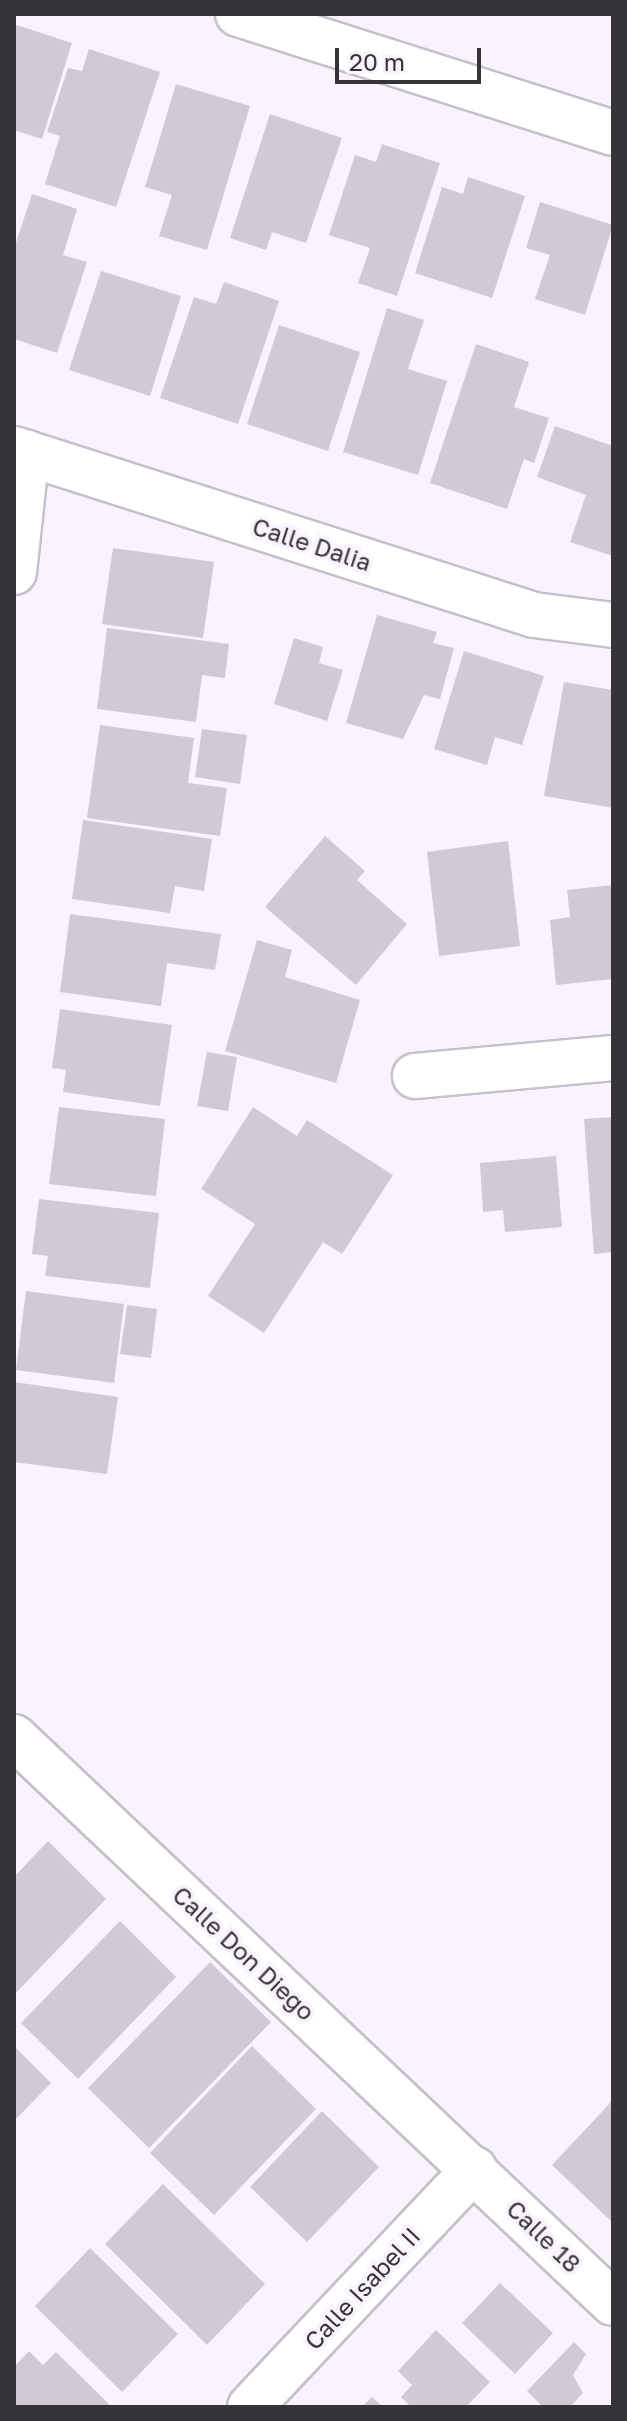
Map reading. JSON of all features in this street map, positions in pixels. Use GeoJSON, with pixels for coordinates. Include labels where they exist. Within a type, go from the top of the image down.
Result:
{"type":"FeatureCollection","features":[{"type":"Feature","properties":{"kind":"street"},"geometry":{"type":"LineString","coordinates":[[238,14],[613,133]]}},
{"type":"Feature","properties":{"kind":"street"},"geometry":{"type":"LineString","coordinates":[[14,572],[20,451]]}},
{"type":"Feature","properties":{"kind":"street","name":"Calle Dalia"},"geometry":{"type":"LineString","coordinates":[[20,451],[534,615],[613,625]]}},
{"type":"Feature","properties":{"kind":"street"},"geometry":{"type":"LineString","coordinates":[[415,1076],[613,1058]]}},
{"type":"Feature","properties":{"kind":"street","name":"Calle Don Diego"},"geometry":{"type":"LineString","coordinates":[[14,1737],[474,2169]]}},
{"type":"Feature","properties":{"kind":"street","name":"Calle 18"},"geometry":{"type":"LineString","coordinates":[[474,2169],[613,2303]]}},
{"type":"Feature","properties":{"kind":"street","name":"Calle Isabel II"},"geometry":{"type":"LineString","coordinates":[[250,2407],[474,2169]]}},
{"type":"Feature","properties":{"kind":"building"},"geometry":{"type":"Polygon","coordinates":[[[14,24],[72,43],[42,139],[14,130],[14,24]]]}},
{"type":"Feature","properties":{"kind":"building"},"geometry":{"type":"Polygon","coordinates":[[[89,49],[160,72],[116,207],[45,184],[60,136],[47,132],[68,68],[82,71],[89,49]]]}},
{"type":"Feature","properties":{"kind":"building"},"geometry":{"type":"Polygon","coordinates":[[[176,84],[250,106],[207,250],[159,236],[172,195],[145,187],[176,84]]]}},
{"type":"Feature","properties":{"kind":"building"},"geometry":{"type":"Polygon","coordinates":[[[270,114],[342,138],[306,243],[272,232],[266,250],[230,238],[270,114]]]}},
{"type":"Feature","properties":{"kind":"building"},"geometry":{"type":"Polygon","coordinates":[[[382,144],[440,163],[397,296],[358,283],[370,248],[329,235],[355,155],[376,162],[382,144]]]}},
{"type":"Feature","properties":{"kind":"building"},"geometry":{"type":"Polygon","coordinates":[[[468,177],[525,196],[492,298],[415,273],[442,187],[463,194],[468,177]]]}},
{"type":"Feature","properties":{"kind":"building"},"geometry":{"type":"Polygon","coordinates":[[[32,194],[77,209],[63,255],[87,262],[57,353],[14,339],[14,249],[32,194]]]}},
{"type":"Feature","properties":{"kind":"building"},"geometry":{"type":"Polygon","coordinates":[[[540,202],[613,225],[585,315],[535,299],[550,255],[526,248],[540,202]]]}},
{"type":"Feature","properties":{"kind":"building"},"geometry":{"type":"Polygon","coordinates":[[[101,271],[181,296],[150,396],[69,370],[101,271]]]}},
{"type":"Feature","properties":{"kind":"building"},"geometry":{"type":"Polygon","coordinates":[[[224,282],[279,301],[238,424],[160,398],[194,297],[216,304],[224,282]]]}},
{"type":"Feature","properties":{"kind":"building"},"geometry":{"type":"Polygon","coordinates":[[[387,308],[424,320],[408,369],[447,381],[418,475],[343,452],[387,308]]]}},
{"type":"Feature","properties":{"kind":"building"},"geometry":{"type":"Polygon","coordinates":[[[279,325],[360,352],[328,451],[247,424],[279,325]]]}},
{"type":"Feature","properties":{"kind":"building"},"geometry":{"type":"Polygon","coordinates":[[[476,344],[529,362],[514,407],[549,418],[534,463],[524,459],[507,509],[430,483],[476,344]]]}},
{"type":"Feature","properties":{"kind":"building"},"geometry":{"type":"Polygon","coordinates":[[[555,426],[613,446],[613,556],[570,542],[586,495],[537,477],[555,426]]]}},
{"type":"Feature","properties":{"kind":"building"},"geometry":{"type":"Polygon","coordinates":[[[113,548],[214,562],[203,638],[102,624],[113,548]]]}},
{"type":"Feature","properties":{"kind":"building"},"geometry":{"type":"Polygon","coordinates":[[[377,615],[437,632],[433,643],[454,648],[440,699],[424,695],[403,739],[346,723],[377,615]]]}},
{"type":"Feature","properties":{"kind":"building"},"geometry":{"type":"Polygon","coordinates":[[[107,628],[229,644],[225,678],[202,675],[196,722],[97,709],[107,628]]]}},
{"type":"Feature","properties":{"kind":"building"},"geometry":{"type":"Polygon","coordinates":[[[294,638],[323,647],[319,663],[343,670],[327,721],[274,704],[294,638]]]}},
{"type":"Feature","properties":{"kind":"building"},"geometry":{"type":"Polygon","coordinates":[[[464,651],[544,676],[522,745],[495,737],[487,765],[434,749],[464,651]]]}},
{"type":"Feature","properties":{"kind":"building"},"geometry":{"type":"Polygon","coordinates":[[[564,682],[613,690],[613,808],[544,796],[564,682]]]}},
{"type":"Feature","properties":{"kind":"building"},"geometry":{"type":"Polygon","coordinates":[[[100,725],[194,738],[188,783],[227,788],[220,836],[87,818],[100,725]]]}},
{"type":"Feature","properties":{"kind":"building"},"geometry":{"type":"Polygon","coordinates":[[[202,729],[247,735],[240,784],[195,777],[202,729]]]}},
{"type":"Feature","properties":{"kind":"building"},"geometry":{"type":"Polygon","coordinates":[[[83,820],[212,839],[204,891],[175,886],[170,913],[72,899],[83,820]]]}},
{"type":"Feature","properties":{"kind":"building"},"geometry":{"type":"Polygon","coordinates":[[[325,836],[365,871],[357,880],[407,924],[356,985],[265,907],[325,836]]]}},
{"type":"Feature","properties":{"kind":"building"},"geometry":{"type":"Polygon","coordinates":[[[508,841],[520,946],[439,956],[427,852],[508,841]]]}},
{"type":"Feature","properties":{"kind":"building"},"geometry":{"type":"Polygon","coordinates":[[[613,885],[613,979],[556,985],[550,920],[570,917],[567,890],[613,885]]]}},
{"type":"Feature","properties":{"kind":"building"},"geometry":{"type":"Polygon","coordinates":[[[70,914],[221,934],[215,970],[167,963],[161,1006],[60,992],[70,914]]]}},
{"type":"Feature","properties":{"kind":"building"},"geometry":{"type":"Polygon","coordinates":[[[257,940],[292,950],[285,977],[360,1000],[336,1083],[225,1051],[257,940]]]}},
{"type":"Feature","properties":{"kind":"building"},"geometry":{"type":"Polygon","coordinates":[[[60,1009],[172,1025],[160,1106],[63,1092],[66,1070],[52,1068],[60,1009]]]}},
{"type":"Feature","properties":{"kind":"building"},"geometry":{"type":"Polygon","coordinates":[[[207,1052],[237,1057],[228,1111],[197,1106],[207,1052]]]}},
{"type":"Feature","properties":{"kind":"building"},"geometry":{"type":"Polygon","coordinates":[[[59,1107],[165,1119],[156,1196],[49,1184],[59,1107]]]}},
{"type":"Feature","properties":{"kind":"building"},"geometry":{"type":"Polygon","coordinates":[[[253,1107],[297,1136],[307,1120],[393,1175],[342,1254],[323,1242],[264,1333],[208,1296],[255,1224],[201,1189],[253,1107]]]}},
{"type":"Feature","properties":{"kind":"building"},"geometry":{"type":"Polygon","coordinates":[[[613,1117],[613,1252],[594,1254],[584,1119],[613,1117]]]}},
{"type":"Feature","properties":{"kind":"building"},"geometry":{"type":"Polygon","coordinates":[[[556,1156],[562,1227],[505,1232],[503,1210],[483,1212],[480,1163],[556,1156]]]}},
{"type":"Feature","properties":{"kind":"building"},"geometry":{"type":"Polygon","coordinates":[[[39,1199],[159,1213],[150,1288],[45,1276],[48,1256],[32,1254],[39,1199]]]}},
{"type":"Feature","properties":{"kind":"building"},"geometry":{"type":"Polygon","coordinates":[[[26,1291],[124,1304],[114,1383],[16,1370],[26,1291]]]}},
{"type":"Feature","properties":{"kind":"building"},"geometry":{"type":"Polygon","coordinates":[[[127,1305],[157,1309],[151,1358],[120,1354],[127,1305]]]}},
{"type":"Feature","properties":{"kind":"building"},"geometry":{"type":"Polygon","coordinates":[[[14,1382],[118,1397],[107,1474],[14,1462],[14,1382]]]}},
{"type":"Feature","properties":{"kind":"building"},"geometry":{"type":"Polygon","coordinates":[[[48,1841],[106,1899],[14,1995],[14,1877],[48,1841]]]}},
{"type":"Feature","properties":{"kind":"building"},"geometry":{"type":"Polygon","coordinates":[[[120,1921],[176,1977],[78,2079],[21,2023],[120,1921]]]}},
{"type":"Feature","properties":{"kind":"building"},"geometry":{"type":"Polygon","coordinates":[[[210,1962],[271,2022],[149,2148],[88,2088],[210,1962]]]}},
{"type":"Feature","properties":{"kind":"building"},"geometry":{"type":"Polygon","coordinates":[[[14,2046],[51,2083],[14,2121],[14,2046]]]}},
{"type":"Feature","properties":{"kind":"building"},"geometry":{"type":"Polygon","coordinates":[[[252,2046],[316,2109],[214,2215],[150,2153],[252,2046]]]}},
{"type":"Feature","properties":{"kind":"building"},"geometry":{"type":"Polygon","coordinates":[[[613,2100],[613,2223],[552,2165],[613,2100]]]}},
{"type":"Feature","properties":{"kind":"building"},"geometry":{"type":"Polygon","coordinates":[[[322,2111],[379,2167],[307,2242],[250,2187],[322,2111]]]}},
{"type":"Feature","properties":{"kind":"building"},"geometry":{"type":"Polygon","coordinates":[[[163,2184],[265,2284],[207,2345],[105,2244],[163,2184]]]}},
{"type":"Feature","properties":{"kind":"building"},"geometry":{"type":"Polygon","coordinates":[[[90,2248],[178,2334],[122,2392],[35,2306],[90,2248]]]}},
{"type":"Feature","properties":{"kind":"building"},"geometry":{"type":"Polygon","coordinates":[[[500,2283],[553,2333],[515,2374],[462,2323],[500,2283]]]}},
{"type":"Feature","properties":{"kind":"building"},"geometry":{"type":"Polygon","coordinates":[[[436,2330],[490,2382],[466,2407],[411,2407],[401,2397],[412,2385],[398,2371],[436,2330]]]}},
{"type":"Feature","properties":{"kind":"building"},"geometry":{"type":"Polygon","coordinates":[[[574,2342],[586,2354],[573,2375],[583,2393],[570,2407],[543,2407],[527,2391],[574,2342]]]}},
{"type":"Feature","properties":{"kind":"building"},"geometry":{"type":"Polygon","coordinates":[[[29,2351],[43,2365],[56,2352],[112,2407],[14,2407],[14,2367],[29,2351]]]}},
{"type":"Feature","properties":{"kind":"building"},"geometry":{"type":"Polygon","coordinates":[[[372,2397],[383,2407],[362,2407],[372,2397]]]}}]}
